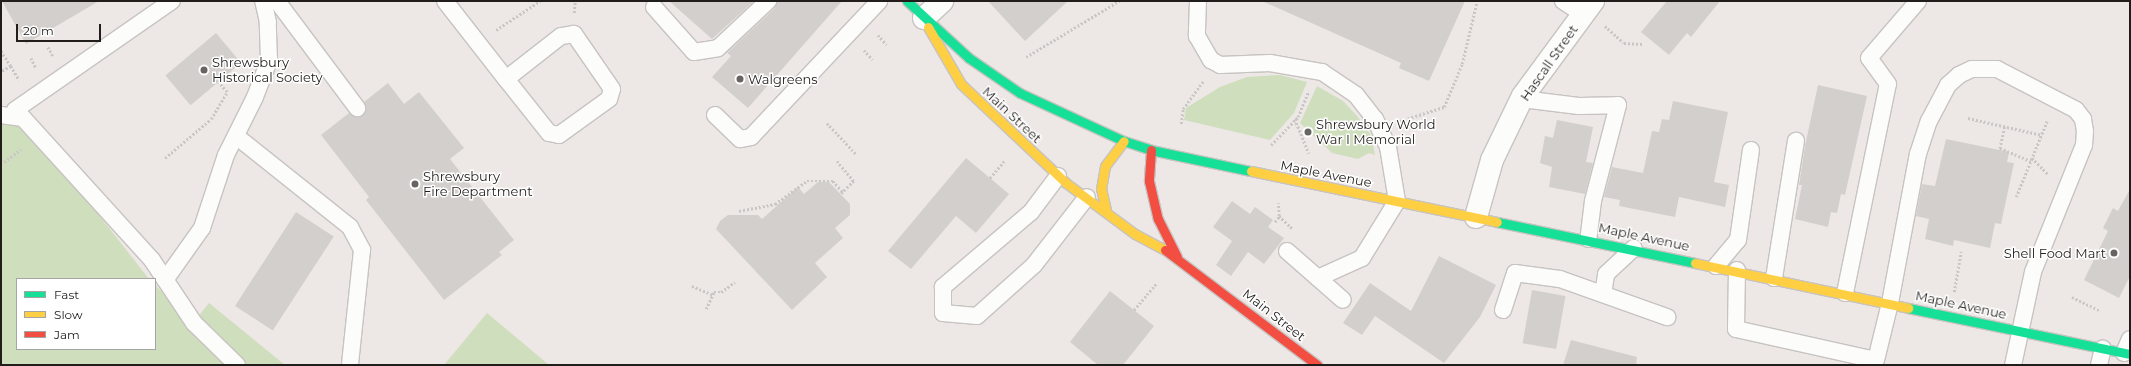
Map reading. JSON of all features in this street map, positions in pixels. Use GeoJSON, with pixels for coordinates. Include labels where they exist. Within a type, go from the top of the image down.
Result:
{"type":"FeatureCollection","features":[{"type":"Feature","properties":{"kind":"main road","name":"Main Street"},"geometry":{"type":"LineString","coordinates":[[907,1],[969,58],[1020,93],[1124,141],[1151,150],[1149,181],[1158,219],[1177,257]]}},
{"type":"Feature","properties":{"kind":"main road","name":"Main Street"},"geometry":{"type":"LineString","coordinates":[[924,18],[943,58],[961,84],[1058,176],[1106,210],[1135,234],[1177,257],[1317,365]]}},
{"type":"Feature","properties":{"kind":"main road"},"geometry":{"type":"LineString","coordinates":[[1106,210],[1101,189],[1105,166],[1124,141]]}},
{"type":"Feature","properties":{"kind":"main road","name":"Maple Avenue"},"geometry":{"type":"LineString","coordinates":[[1151,150],[1634,248],[2103,348],[2128,348]]}},
{"type":"Feature","properties":{"kind":"street"},"geometry":{"type":"LineString","coordinates":[[924,18],[942,1]]}},
{"type":"Feature","properties":{"kind":"street","name":"Hascall Street"},"geometry":{"type":"LineString","coordinates":[[1476,217],[1492,160],[1522,99],[1588,8]]}},
{"type":"Feature","properties":{"kind":"lane"},"geometry":{"type":"LineString","coordinates":[[172,1],[15,110],[152,260],[194,323],[237,365]]}},
{"type":"Feature","properties":{"kind":"lane"},"geometry":{"type":"LineString","coordinates":[[165,280],[202,228],[236,136],[269,60],[268,22],[263,1]]}},
{"type":"Feature","properties":{"kind":"lane"},"geometry":{"type":"LineString","coordinates":[[277,1],[357,108]]}},
{"type":"Feature","properties":{"kind":"lane"},"geometry":{"type":"LineString","coordinates":[[445,1],[506,79],[549,133],[559,135],[609,99],[612,89],[574,34],[561,36],[506,79]]}},
{"type":"Feature","properties":{"kind":"lane"},"geometry":{"type":"LineString","coordinates":[[654,7],[694,52],[718,48],[768,1]]}},
{"type":"Feature","properties":{"kind":"lane"},"geometry":{"type":"LineString","coordinates":[[715,115],[740,139],[751,138],[879,1]]}},
{"type":"Feature","properties":{"kind":"lane"},"geometry":{"type":"LineString","coordinates":[[1198,1],[1197,36],[1205,52],[1215,63],[1270,63],[1322,72],[1356,96],[1378,128],[1388,147],[1397,201],[1362,258],[1318,278]]}},
{"type":"Feature","properties":{"kind":"lane"},"geometry":{"type":"LineString","coordinates":[[1563,1],[1588,8]]}},
{"type":"Feature","properties":{"kind":"lane"},"geometry":{"type":"LineString","coordinates":[[1845,293],[1888,84],[1869,58],[1918,1]]}},
{"type":"Feature","properties":{"kind":"lane"},"geometry":{"type":"LineString","coordinates":[[1737,270],[1736,329],[1876,360],[1890,303],[1918,154],[1929,121],[1948,85],[1972,69],[1985,67],[1997,69],[2076,110],[2083,119],[2084,145],[2033,272],[2022,331],[2013,365]]}},
{"type":"Feature","properties":{"kind":"lane"},"geometry":{"type":"LineString","coordinates":[[1522,99],[1580,106],[1618,105],[1594,201],[1588,239]]}},
{"type":"Feature","properties":{"kind":"lane"},"geometry":{"type":"LineString","coordinates":[[1,115],[23,118]]}},
{"type":"Feature","properties":{"kind":"lane"},"geometry":{"type":"LineString","coordinates":[[236,136],[350,227],[362,250],[350,365]]}},
{"type":"Feature","properties":{"kind":"lane"},"geometry":{"type":"LineString","coordinates":[[1774,278],[1796,141]]}},
{"type":"Feature","properties":{"kind":"lane"},"geometry":{"type":"LineString","coordinates":[[1716,266],[1738,240],[1751,150]]}},
{"type":"Feature","properties":{"kind":"lane"},"geometry":{"type":"LineString","coordinates":[[1058,176],[1031,212],[943,287],[943,312],[977,316],[1034,265],[1087,197]]}},
{"type":"Feature","properties":{"kind":"lane"},"geometry":{"type":"LineString","coordinates":[[1602,294],[1606,274],[1634,248]]}},
{"type":"Feature","properties":{"kind":"lane"},"geometry":{"type":"LineString","coordinates":[[1287,251],[1343,300]]}},
{"type":"Feature","properties":{"kind":"lane"},"geometry":{"type":"LineString","coordinates":[[1503,310],[1515,273],[1560,279],[1667,316]]}},
{"type":"Feature","properties":{"kind":"lane"},"geometry":{"type":"LineString","coordinates":[[2099,365],[2103,348]]}},
{"type":"Feature","properties":{"kind":"path"},"geometry":{"type":"LineString","coordinates":[[489,26],[494,32],[540,1]]}},
{"type":"Feature","properties":{"kind":"path"},"geometry":{"type":"LineString","coordinates":[[1026,57],[1119,1]]}},
{"type":"Feature","properties":{"kind":"path"},"geometry":{"type":"LineString","coordinates":[[1378,128],[1444,107],[1462,64],[1477,1]]}},
{"type":"Feature","properties":{"kind":"path"},"geometry":{"type":"LineString","coordinates":[[1588,8],[1624,43],[1642,44]]}},
{"type":"Feature","properties":{"kind":"path"},"geometry":{"type":"LineString","coordinates":[[1,51],[11,66],[1,72]]}},
{"type":"Feature","properties":{"kind":"path"},"geometry":{"type":"LineString","coordinates":[[1181,124],[1183,109],[1215,63]]}},
{"type":"Feature","properties":{"kind":"path"},"geometry":{"type":"LineString","coordinates":[[165,158],[211,119],[227,92],[218,82]]}},
{"type":"Feature","properties":{"kind":"path"},"geometry":{"type":"LineString","coordinates":[[1271,145],[1295,119],[1311,85]]}},
{"type":"Feature","properties":{"kind":"path"},"geometry":{"type":"LineString","coordinates":[[2016,197],[2056,100]]}},
{"type":"Feature","properties":{"kind":"path"},"geometry":{"type":"LineString","coordinates":[[1968,118],[2042,135]]}},
{"type":"Feature","properties":{"kind":"path"},"geometry":{"type":"LineString","coordinates":[[1295,119],[1309,153]]}},
{"type":"Feature","properties":{"kind":"path"},"geometry":{"type":"LineString","coordinates":[[827,123],[856,154]]}},
{"type":"Feature","properties":{"kind":"path"},"geometry":{"type":"LineString","coordinates":[[2005,127],[2000,148],[2031,161]]}},
{"type":"Feature","properties":{"kind":"path"},"geometry":{"type":"LineString","coordinates":[[990,178],[1007,157]]}},
{"type":"Feature","properties":{"kind":"path"},"geometry":{"type":"LineString","coordinates":[[739,211],[775,204],[807,181],[833,181],[842,193],[854,182],[838,161]]}},
{"type":"Feature","properties":{"kind":"path"},"geometry":{"type":"LineString","coordinates":[[1276,222],[1279,216],[1278,202]]}},
{"type":"Feature","properties":{"kind":"path"},"geometry":{"type":"LineString","coordinates":[[1950,316],[1961,252]]}},
{"type":"Feature","properties":{"kind":"path"},"geometry":{"type":"LineString","coordinates":[[706,309],[713,295],[735,282]]}},
{"type":"Feature","properties":{"kind":"path"},"geometry":{"type":"LineString","coordinates":[[1134,310],[1157,283]]}},
{"type":"Feature","properties":{"kind":"path"},"geometry":{"type":"LineString","coordinates":[[692,286],[713,295]]}},
{"type":"Feature","properties":{"kind":"path"},"geometry":{"type":"LineString","coordinates":[[2072,298],[2101,311]]}},
{"type":"Feature","properties":{"kind":"green space"},"geometry":{"type":"Polygon","coordinates":[[[1280,75],[1307,82],[1294,113],[1270,140],[1184,120],[1186,108],[1220,87],[1247,77],[1280,75]]]}},
{"type":"Feature","properties":{"kind":"green space"},"geometry":{"type":"Polygon","coordinates":[[[1317,86],[1343,101],[1357,116],[1371,135],[1375,155],[1369,153],[1358,159],[1332,153],[1300,123],[1317,86]]]}},
{"type":"Feature","properties":{"kind":"green space"},"geometry":{"type":"Polygon","coordinates":[[[1,115],[23,118],[148,278],[16,278],[16,350],[156,350],[156,286],[194,322],[209,303],[285,365],[1,365],[1,115]]]}},
{"type":"Feature","properties":{"kind":"green space"},"geometry":{"type":"Polygon","coordinates":[[[487,313],[549,365],[444,365],[487,313]]]}},
{"type":"Feature","properties":{"kind":"building"},"geometry":{"type":"Polygon","coordinates":[[[2,1],[99,1],[26,44],[2,1]]]}},
{"type":"Feature","properties":{"kind":"building"},"geometry":{"type":"Polygon","coordinates":[[[669,1],[754,1],[712,39],[669,1]]]}},
{"type":"Feature","properties":{"kind":"building","name":"Walgreens"},"geometry":{"type":"Polygon","coordinates":[[[777,1],[842,1],[748,108],[712,77],[731,56],[727,53],[775,8],[777,1]]]}},
{"type":"Feature","properties":{"kind":"building"},"geometry":{"type":"Polygon","coordinates":[[[988,1],[1068,1],[1025,41],[988,1]]]}},
{"type":"Feature","properties":{"kind":"building"},"geometry":{"type":"Polygon","coordinates":[[[1262,1],[1465,1],[1429,81],[1399,68],[1401,63],[1262,1]]]}},
{"type":"Feature","properties":{"kind":"building"},"geometry":{"type":"Polygon","coordinates":[[[1667,1],[1720,1],[1691,37],[1687,33],[1669,55],[1641,32],[1667,1]]]}},
{"type":"Feature","properties":{"kind":"building"},"geometry":{"type":"Polygon","coordinates":[[[216,33],[241,63],[191,105],[165,75],[216,33]]]}},
{"type":"Feature","properties":{"kind":"building","name":"Shrewsbury Fire Department"},"geometry":{"type":"Polygon","coordinates":[[[388,83],[404,104],[419,92],[464,148],[450,159],[514,240],[499,252],[502,255],[444,300],[366,200],[369,197],[321,135],[349,113],[358,117],[363,115],[366,107],[364,102],[388,83]]]}},
{"type":"Feature","properties":{"kind":"building"},"geometry":{"type":"Polygon","coordinates":[[[1818,85],[1867,96],[1845,195],[1841,194],[1837,213],[1831,212],[1828,227],[1795,219],[1802,185],[1799,185],[1805,146],[1818,85]]]}},
{"type":"Feature","properties":{"kind":"building"},"geometry":{"type":"Polygon","coordinates":[[[1673,101],[1728,112],[1714,182],[1729,185],[1725,207],[1679,197],[1675,217],[1619,206],[1620,200],[1604,197],[1612,167],[1643,173],[1652,131],[1659,132],[1662,119],[1669,120],[1673,101]]]}},
{"type":"Feature","properties":{"kind":"building"},"geometry":{"type":"Polygon","coordinates":[[[1557,120],[1593,127],[1586,162],[1593,163],[1585,194],[1549,187],[1552,167],[1540,163],[1545,136],[1553,138],[1557,120]]]}},
{"type":"Feature","properties":{"kind":"building"},"geometry":{"type":"Polygon","coordinates":[[[1946,139],[2009,152],[2007,162],[2014,163],[2001,224],[1995,223],[1990,248],[1954,240],[1953,246],[1925,239],[1929,219],[1916,216],[1922,184],[1935,186],[1946,139]]]}},
{"type":"Feature","properties":{"kind":"building"},"geometry":{"type":"Polygon","coordinates":[[[966,158],[1009,194],[976,233],[956,216],[911,269],[888,251],[966,158]]]}},
{"type":"Feature","properties":{"kind":"building"},"geometry":{"type":"Polygon","coordinates":[[[818,182],[829,182],[850,204],[850,215],[835,228],[843,238],[815,263],[827,277],[792,310],[716,229],[720,221],[728,215],[758,215],[762,219],[798,187],[804,194],[818,182]]]}},
{"type":"Feature","properties":{"kind":"building","name":"Shell Food Mart"},"geometry":{"type":"Polygon","coordinates":[[[2130,189],[2130,276],[2119,298],[2084,280],[2108,231],[2103,228],[2113,208],[2118,211],[2130,189]]]}},
{"type":"Feature","properties":{"kind":"building"},"geometry":{"type":"Polygon","coordinates":[[[1232,201],[1250,214],[1255,207],[1273,220],[1268,227],[1284,238],[1264,264],[1248,252],[1231,276],[1216,265],[1232,241],[1213,227],[1232,201]]]}},
{"type":"Feature","properties":{"kind":"building"},"geometry":{"type":"Polygon","coordinates":[[[296,212],[334,237],[273,330],[235,306],[296,212]]]}},
{"type":"Feature","properties":{"kind":"building"},"geometry":{"type":"Polygon","coordinates":[[[1439,256],[1496,285],[1480,317],[1444,363],[1375,316],[1362,335],[1343,323],[1370,283],[1411,311],[1439,256]]]}},
{"type":"Feature","properties":{"kind":"building"},"geometry":{"type":"Polygon","coordinates":[[[1532,290],[1565,296],[1556,349],[1523,343],[1532,290]]]}},
{"type":"Feature","properties":{"kind":"building"},"geometry":{"type":"Polygon","coordinates":[[[1110,291],[1154,326],[1123,365],[1098,365],[1070,342],[1110,291]]]}},
{"type":"Feature","properties":{"kind":"building"},"geometry":{"type":"Polygon","coordinates":[[[1571,340],[1637,357],[1636,365],[1563,365],[1571,340]]]}},
{"type":"Feature","properties":{"kind":"traffic: fast"},"geometry":{"type":"LineString","coordinates":[[907,1],[969,58],[1020,93],[1124,141],[1151,150],[1251,171]]}},
{"type":"Feature","properties":{"kind":"traffic: fast"},"geometry":{"type":"LineString","coordinates":[[1497,222],[1695,263]]}},
{"type":"Feature","properties":{"kind":"traffic: fast"},"geometry":{"type":"LineString","coordinates":[[1908,308],[2130,354]]}},
{"type":"Feature","properties":{"kind":"traffic: slow"},"geometry":{"type":"LineString","coordinates":[[928,27],[961,84],[1066,183],[1135,234],[1165,250]]}},
{"type":"Feature","properties":{"kind":"traffic: slow"},"geometry":{"type":"LineString","coordinates":[[1106,210],[1101,189],[1105,166],[1124,141]]}},
{"type":"Feature","properties":{"kind":"traffic: slow"},"geometry":{"type":"LineString","coordinates":[[1251,171],[1497,222]]}},
{"type":"Feature","properties":{"kind":"traffic: slow"},"geometry":{"type":"LineString","coordinates":[[1695,263],[1908,308]]}},
{"type":"Feature","properties":{"kind":"traffic: jam"},"geometry":{"type":"LineString","coordinates":[[1151,150],[1149,181],[1158,219],[1177,257]]}},
{"type":"Feature","properties":{"kind":"traffic: jam"},"geometry":{"type":"LineString","coordinates":[[1165,250],[1317,365]]}},
{"type":"Feature","properties":{"kind":"place","name":"Shrewsbury Historical Society"},"geometry":{"type":"Point","coordinates":[204,70]}},
{"type":"Feature","properties":{"kind":"place","name":"Walgreens"},"geometry":{"type":"Point","coordinates":[740,79]}},
{"type":"Feature","properties":{"kind":"place","name":"Shrewsbury World War I Memorial"},"geometry":{"type":"Point","coordinates":[1308,132]}},
{"type":"Feature","properties":{"kind":"place","name":"Shrewsbury Fire Department"},"geometry":{"type":"Point","coordinates":[415,184]}},
{"type":"Feature","properties":{"kind":"place","name":"Shell Food Mart"},"geometry":{"type":"Point","coordinates":[2114,253]}}]}
